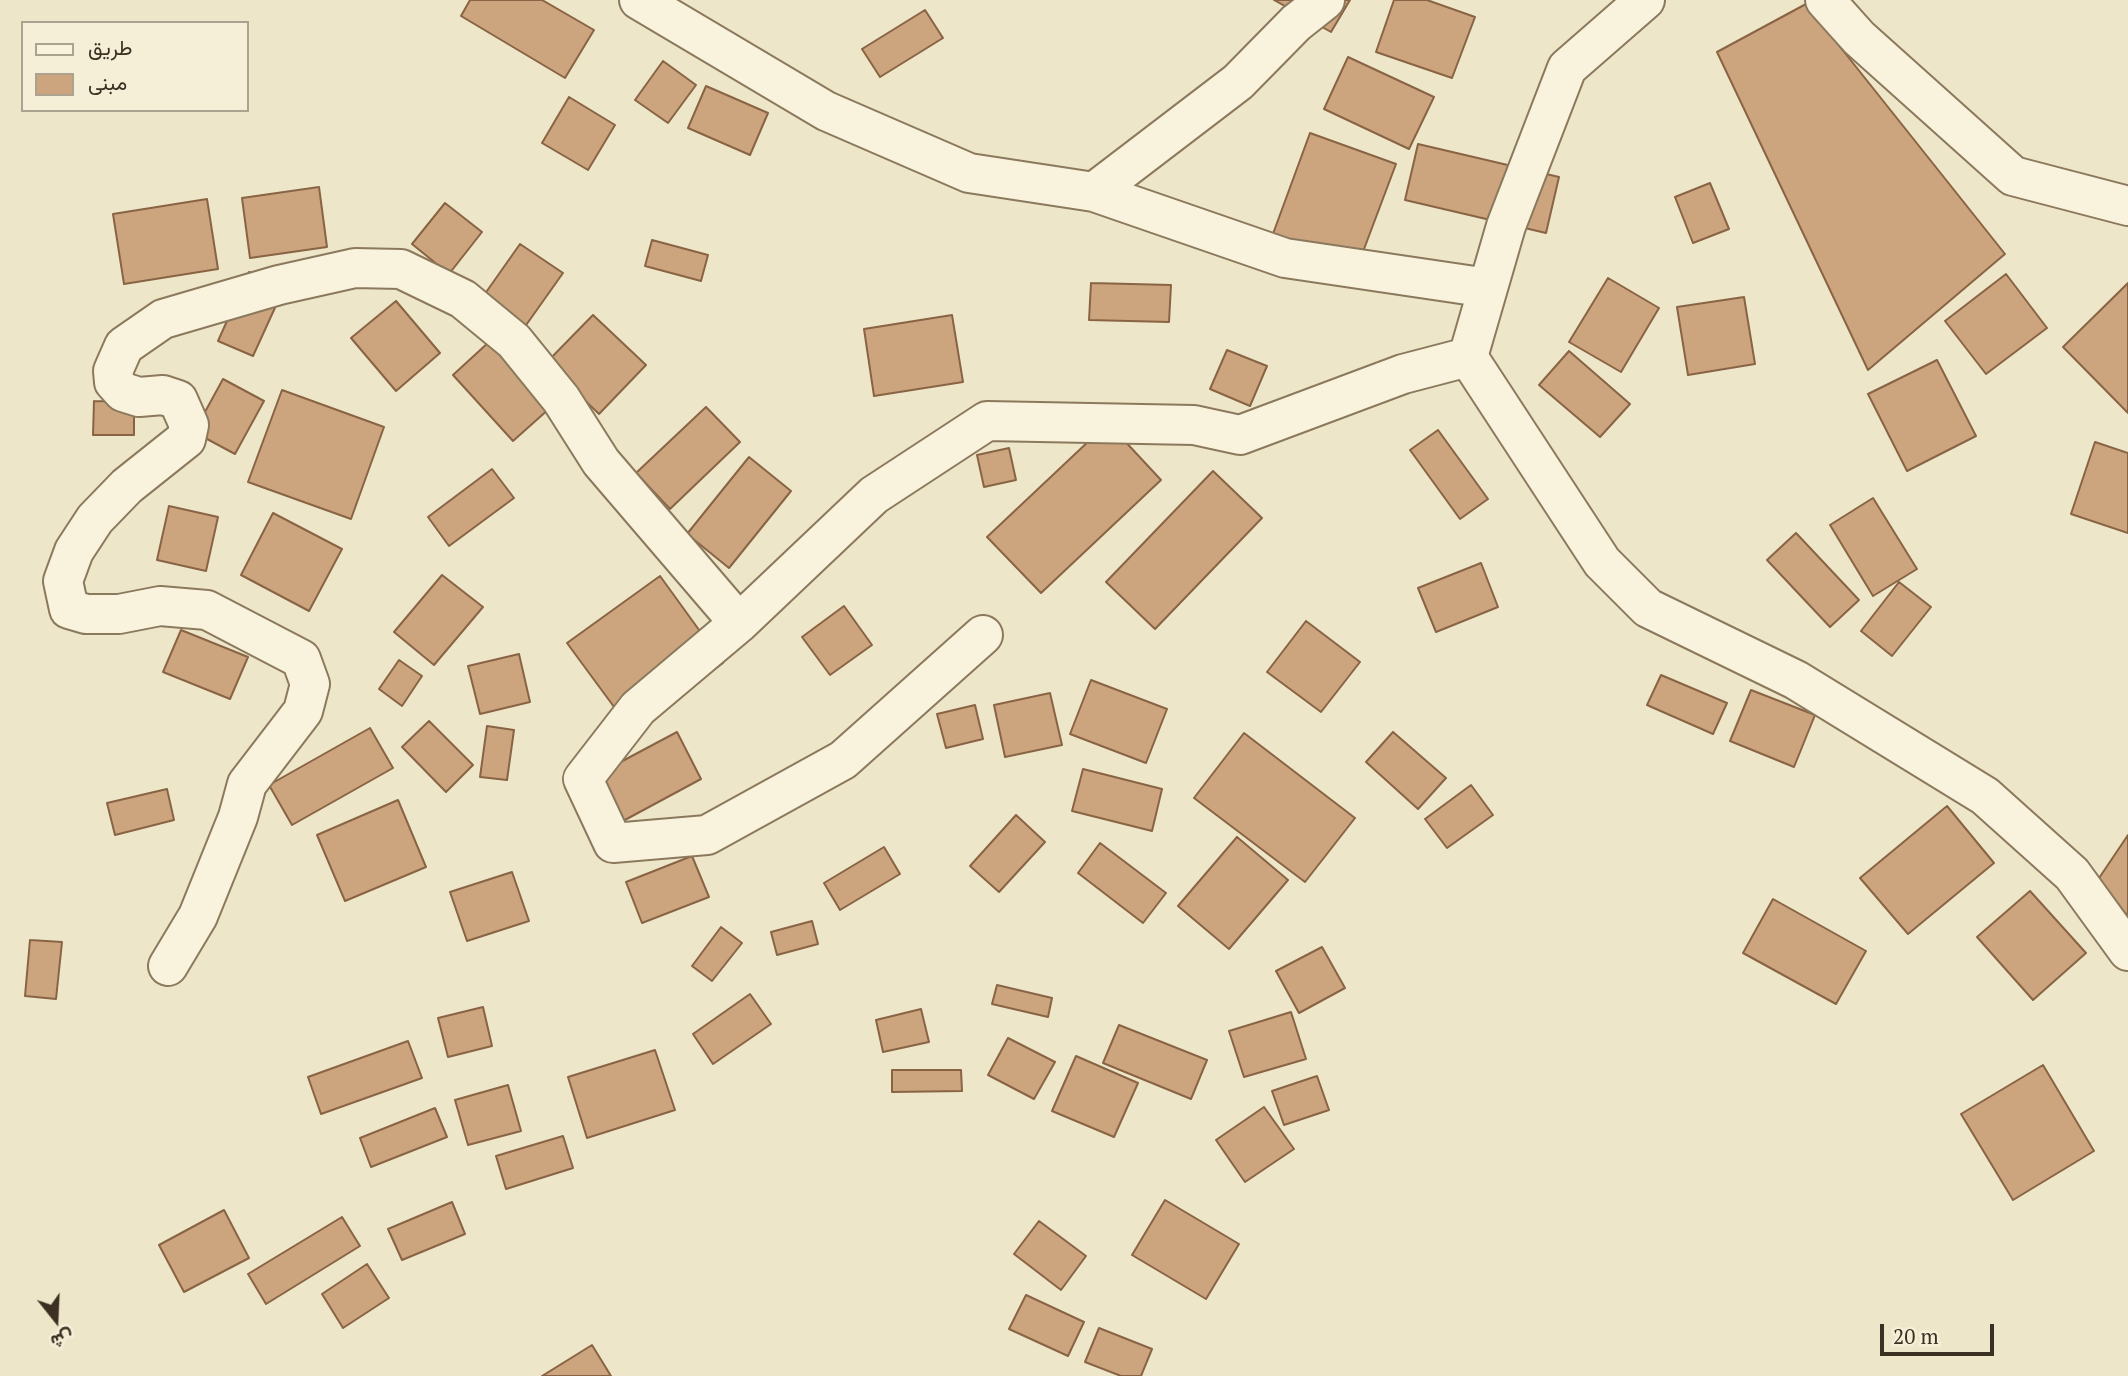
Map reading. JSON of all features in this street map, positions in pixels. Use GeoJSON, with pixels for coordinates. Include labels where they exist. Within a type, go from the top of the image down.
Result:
{"type":"FeatureCollection","features":[{"type":"Feature","properties":{"kind":"street"},"geometry":{"type":"LineString","coordinates":[[639,0],[826,110],[969,173],[1094,192],[1285,258],[1488,288]]}},
{"type":"Feature","properties":{"kind":"street"},"geometry":{"type":"LineString","coordinates":[[1094,192],[1238,82],[1296,23],[1325,0]]}},
{"type":"Feature","properties":{"kind":"street"},"geometry":{"type":"LineString","coordinates":[[1645,0],[1567,68],[1506,226],[1468,357],[1602,562],[1648,608],[1796,680],[1985,796],[2072,874],[2128,951]]}},
{"type":"Feature","properties":{"kind":"street"},"geometry":{"type":"LineString","coordinates":[[1825,0],[1859,38],[2013,176],[2128,206]]}},
{"type":"Feature","properties":{"kind":"street"},"geometry":{"type":"LineString","coordinates":[[168,966],[198,916],[238,817],[247,784],[303,711],[310,684],[301,659],[207,610],[160,606],[119,614],[97,614],[69,609],[63,581],[74,551],[95,519],[127,486],[168,457],[186,439],[189,425],[178,400],[163,395],[139,397],[123,392],[114,382],[113,371],[124,346],[163,318],[279,285],[355,268],[401,269],[463,299],[514,341],[561,398],[601,462],[739,623]]}},
{"type":"Feature","properties":{"kind":"street"},"geometry":{"type":"LineString","coordinates":[[982,635],[843,760],[708,835],[613,844],[583,779],[638,708],[739,623],[874,495],[987,421],[1194,425],[1240,435],[1403,374],[1468,357]]}},
{"type":"Feature","properties":{"kind":"building"},"geometry":{"type":"Polygon","coordinates":[[[470,0],[542,0],[594,30],[565,78],[461,16],[470,0]]]}},
{"type":"Feature","properties":{"kind":"building"},"geometry":{"type":"Polygon","coordinates":[[[1274,0],[1350,0],[1331,32],[1274,0]]]}},
{"type":"Feature","properties":{"kind":"building"},"geometry":{"type":"Polygon","coordinates":[[[1394,0],[1427,0],[1475,17],[1452,78],[1376,52],[1394,0]]]}},
{"type":"Feature","properties":{"kind":"building"},"geometry":{"type":"Polygon","coordinates":[[[1806,4],[2005,254],[1868,370],[1717,52],[1806,4]]]}},
{"type":"Feature","properties":{"kind":"building"},"geometry":{"type":"Polygon","coordinates":[[[925,10],[943,38],[880,77],[862,49],[925,10]]]}},
{"type":"Feature","properties":{"kind":"building"},"geometry":{"type":"Polygon","coordinates":[[[1348,57],[1434,97],[1409,149],[1324,109],[1348,57]]]}},
{"type":"Feature","properties":{"kind":"building"},"geometry":{"type":"Polygon","coordinates":[[[663,61],[696,85],[668,123],[635,100],[663,61]]]}},
{"type":"Feature","properties":{"kind":"building"},"geometry":{"type":"Polygon","coordinates":[[[706,86],[768,113],[750,155],[688,128],[706,86]]]}},
{"type":"Feature","properties":{"kind":"building"},"geometry":{"type":"Polygon","coordinates":[[[569,97],[615,125],[588,170],[542,143],[569,97]]]}},
{"type":"Feature","properties":{"kind":"building"},"geometry":{"type":"Polygon","coordinates":[[[1310,133],[1396,164],[1355,273],[1270,242],[1310,133]]]}},
{"type":"Feature","properties":{"kind":"building"},"geometry":{"type":"Polygon","coordinates":[[[1418,144],[1559,177],[1546,233],[1405,200],[1418,144]]]}},
{"type":"Feature","properties":{"kind":"building"},"geometry":{"type":"Polygon","coordinates":[[[1710,183],[1729,229],[1693,243],[1675,197],[1710,183]]]}},
{"type":"Feature","properties":{"kind":"building"},"geometry":{"type":"Polygon","coordinates":[[[319,187],[327,247],[250,258],[242,198],[319,187]]]}},
{"type":"Feature","properties":{"kind":"building"},"geometry":{"type":"Polygon","coordinates":[[[207,199],[218,269],[124,284],[113,214],[207,199]]]}},
{"type":"Feature","properties":{"kind":"building"},"geometry":{"type":"Polygon","coordinates":[[[445,203],[482,232],[449,274],[412,244],[445,203]]]}},
{"type":"Feature","properties":{"kind":"building"},"geometry":{"type":"Polygon","coordinates":[[[652,240],[708,255],[701,281],[645,266],[652,240]]]}},
{"type":"Feature","properties":{"kind":"building"},"geometry":{"type":"Polygon","coordinates":[[[520,244],[563,273],[524,328],[482,298],[520,244]]]}},
{"type":"Feature","properties":{"kind":"building"},"geometry":{"type":"Polygon","coordinates":[[[249,272],[284,288],[253,356],[218,341],[249,272]]]}},
{"type":"Feature","properties":{"kind":"building"},"geometry":{"type":"Polygon","coordinates":[[[2006,274],[2047,328],[1986,374],[1945,321],[2006,274]]]}},
{"type":"Feature","properties":{"kind":"building"},"geometry":{"type":"Polygon","coordinates":[[[1608,278],[1659,308],[1621,372],[1569,342],[1608,278]]]}},
{"type":"Feature","properties":{"kind":"building"},"geometry":{"type":"Polygon","coordinates":[[[1091,283],[1171,285],[1169,322],[1089,320],[1091,283]]]}},
{"type":"Feature","properties":{"kind":"building"},"geometry":{"type":"Polygon","coordinates":[[[2128,283],[2128,413],[2063,347],[2128,283]]]}},
{"type":"Feature","properties":{"kind":"building"},"geometry":{"type":"Polygon","coordinates":[[[1744,297],[1755,364],[1688,375],[1677,307],[1744,297]]]}},
{"type":"Feature","properties":{"kind":"building"},"geometry":{"type":"Polygon","coordinates":[[[396,301],[440,353],[396,391],[351,338],[396,301]]]}},
{"type":"Feature","properties":{"kind":"building"},"geometry":{"type":"Polygon","coordinates":[[[593,315],[646,365],[599,414],[546,363],[593,315]]]}},
{"type":"Feature","properties":{"kind":"building"},"geometry":{"type":"Polygon","coordinates":[[[952,315],[963,382],[874,396],[864,329],[952,315]]]}},
{"type":"Feature","properties":{"kind":"building"},"geometry":{"type":"Polygon","coordinates":[[[490,341],[550,408],[513,441],[453,375],[490,341]]]}},
{"type":"Feature","properties":{"kind":"building"},"geometry":{"type":"Polygon","coordinates":[[[1227,350],[1267,366],[1250,406],[1210,389],[1227,350]]]}},
{"type":"Feature","properties":{"kind":"building"},"geometry":{"type":"Polygon","coordinates":[[[1569,351],[1630,404],[1600,437],[1539,385],[1569,351]]]}},
{"type":"Feature","properties":{"kind":"building"},"geometry":{"type":"Polygon","coordinates":[[[1937,360],[1976,436],[1907,471],[1868,394],[1937,360]]]}},
{"type":"Feature","properties":{"kind":"building"},"geometry":{"type":"Polygon","coordinates":[[[223,379],[264,401],[235,454],[194,432],[223,379]]]}},
{"type":"Feature","properties":{"kind":"building"},"geometry":{"type":"Polygon","coordinates":[[[282,390],[384,427],[351,519],[248,482],[282,390]]]}},
{"type":"Feature","properties":{"kind":"building"},"geometry":{"type":"Polygon","coordinates":[[[94,401],[134,402],[134,435],[93,435],[94,401]]]}},
{"type":"Feature","properties":{"kind":"building"},"geometry":{"type":"Polygon","coordinates":[[[706,407],[740,442],[670,509],[636,473],[706,407]]]}},
{"type":"Feature","properties":{"kind":"building"},"geometry":{"type":"Polygon","coordinates":[[[1108,423],[1161,480],[1041,593],[987,537],[1108,423]]]}},
{"type":"Feature","properties":{"kind":"building"},"geometry":{"type":"Polygon","coordinates":[[[1438,430],[1488,499],[1460,519],[1410,450],[1438,430]]]}},
{"type":"Feature","properties":{"kind":"building"},"geometry":{"type":"Polygon","coordinates":[[[2095,442],[2128,453],[2128,533],[2071,514],[2095,442]]]}},
{"type":"Feature","properties":{"kind":"building"},"geometry":{"type":"Polygon","coordinates":[[[1009,448],[1016,480],[984,487],[977,455],[1009,448]]]}},
{"type":"Feature","properties":{"kind":"building"},"geometry":{"type":"Polygon","coordinates":[[[749,457],[791,491],[729,568],[687,534],[749,457]]]}},
{"type":"Feature","properties":{"kind":"building"},"geometry":{"type":"Polygon","coordinates":[[[492,469],[514,498],[449,546],[428,517],[492,469]]]}},
{"type":"Feature","properties":{"kind":"building"},"geometry":{"type":"Polygon","coordinates":[[[1213,471],[1262,518],[1155,629],[1106,582],[1213,471]]]}},
{"type":"Feature","properties":{"kind":"building"},"geometry":{"type":"Polygon","coordinates":[[[1873,498],[1917,569],[1873,596],[1830,525],[1873,498]]]}},
{"type":"Feature","properties":{"kind":"building"},"geometry":{"type":"Polygon","coordinates":[[[169,506],[218,517],[206,571],[157,560],[169,506]]]}},
{"type":"Feature","properties":{"kind":"building"},"geometry":{"type":"Polygon","coordinates":[[[273,513],[342,549],[309,611],[241,575],[273,513]]]}},
{"type":"Feature","properties":{"kind":"building"},"geometry":{"type":"Polygon","coordinates":[[[1796,533],[1859,600],[1830,627],[1767,560],[1796,533]]]}},
{"type":"Feature","properties":{"kind":"building"},"geometry":{"type":"Polygon","coordinates":[[[1481,563],[1498,607],[1436,632],[1418,588],[1481,563]]]}},
{"type":"Feature","properties":{"kind":"building"},"geometry":{"type":"Polygon","coordinates":[[[442,575],[483,607],[434,665],[394,632],[442,575]]]}},
{"type":"Feature","properties":{"kind":"building"},"geometry":{"type":"Polygon","coordinates":[[[660,576],[723,663],[631,730],[567,643],[660,576]]]}},
{"type":"Feature","properties":{"kind":"building"},"geometry":{"type":"Polygon","coordinates":[[[1899,582],[1931,607],[1892,656],[1861,631],[1899,582]]]}},
{"type":"Feature","properties":{"kind":"building"},"geometry":{"type":"Polygon","coordinates":[[[844,606],[872,645],[830,675],[802,637],[844,606]]]}},
{"type":"Feature","properties":{"kind":"building"},"geometry":{"type":"Polygon","coordinates":[[[1306,621],[1360,662],[1321,712],[1267,672],[1306,621]]]}},
{"type":"Feature","properties":{"kind":"building"},"geometry":{"type":"Polygon","coordinates":[[[181,630],[248,657],[230,699],[163,672],[181,630]]]}},
{"type":"Feature","properties":{"kind":"building"},"geometry":{"type":"Polygon","coordinates":[[[519,654],[530,702],[480,714],[468,666],[519,654]]]}},
{"type":"Feature","properties":{"kind":"building"},"geometry":{"type":"Polygon","coordinates":[[[399,660],[422,676],[402,706],[379,689],[399,660]]]}},
{"type":"Feature","properties":{"kind":"building"},"geometry":{"type":"Polygon","coordinates":[[[1661,675],[1727,703],[1713,734],[1647,705],[1661,675]]]}},
{"type":"Feature","properties":{"kind":"building"},"geometry":{"type":"Polygon","coordinates":[[[1091,680],[1167,709],[1146,763],[1070,734],[1091,680]]]}},
{"type":"Feature","properties":{"kind":"building"},"geometry":{"type":"Polygon","coordinates":[[[1751,690],[1815,715],[1794,767],[1730,741],[1751,690]]]}},
{"type":"Feature","properties":{"kind":"building"},"geometry":{"type":"Polygon","coordinates":[[[1050,693],[1062,745],[1005,757],[994,705],[1050,693]]]}},
{"type":"Feature","properties":{"kind":"building"},"geometry":{"type":"Polygon","coordinates":[[[975,705],[983,739],[946,748],[937,714],[975,705]]]}},
{"type":"Feature","properties":{"kind":"building"},"geometry":{"type":"Polygon","coordinates":[[[429,721],[473,765],[446,792],[402,747],[429,721]]]}},
{"type":"Feature","properties":{"kind":"building"},"geometry":{"type":"Polygon","coordinates":[[[487,726],[514,730],[507,780],[480,777],[487,726]]]}},
{"type":"Feature","properties":{"kind":"building"},"geometry":{"type":"Polygon","coordinates":[[[370,728],[393,768],[292,825],[269,785],[370,728]]]}},
{"type":"Feature","properties":{"kind":"building"},"geometry":{"type":"Polygon","coordinates":[[[677,732],[701,779],[623,821],[598,774],[677,732]]]}},
{"type":"Feature","properties":{"kind":"building"},"geometry":{"type":"Polygon","coordinates":[[[1393,732],[1446,778],[1418,809],[1366,762],[1393,732]]]}},
{"type":"Feature","properties":{"kind":"building"},"geometry":{"type":"Polygon","coordinates":[[[1244,733],[1355,818],[1305,882],[1194,798],[1244,733]]]}},
{"type":"Feature","properties":{"kind":"building"},"geometry":{"type":"Polygon","coordinates":[[[1083,769],[1162,789],[1152,831],[1072,811],[1083,769]]]}},
{"type":"Feature","properties":{"kind":"building"},"geometry":{"type":"Polygon","coordinates":[[[1471,785],[1493,815],[1447,848],[1425,819],[1471,785]]]}},
{"type":"Feature","properties":{"kind":"building"},"geometry":{"type":"Polygon","coordinates":[[[167,789],[174,820],[115,835],[107,803],[167,789]]]}},
{"type":"Feature","properties":{"kind":"building"},"geometry":{"type":"Polygon","coordinates":[[[398,800],[426,867],[345,901],[317,835],[398,800]]]}},
{"type":"Feature","properties":{"kind":"building"},"geometry":{"type":"Polygon","coordinates":[[[1947,806],[1994,863],[1908,934],[1860,878],[1947,806]]]}},
{"type":"Feature","properties":{"kind":"building"},"geometry":{"type":"Polygon","coordinates":[[[1016,815],[1045,842],[999,892],[970,866],[1016,815]]]}},
{"type":"Feature","properties":{"kind":"building"},"geometry":{"type":"Polygon","coordinates":[[[2128,835],[2128,915],[2091,890],[2128,835]]]}},
{"type":"Feature","properties":{"kind":"building"},"geometry":{"type":"Polygon","coordinates":[[[1237,837],[1288,880],[1229,949],[1178,906],[1237,837]]]}},
{"type":"Feature","properties":{"kind":"building"},"geometry":{"type":"Polygon","coordinates":[[[1100,843],[1166,893],[1143,923],[1078,873],[1100,843]]]}},
{"type":"Feature","properties":{"kind":"building"},"geometry":{"type":"Polygon","coordinates":[[[884,847],[900,874],[840,910],[824,883],[884,847]]]}},
{"type":"Feature","properties":{"kind":"building"},"geometry":{"type":"Polygon","coordinates":[[[692,856],[709,897],[642,923],[626,882],[692,856]]]}},
{"type":"Feature","properties":{"kind":"building"},"geometry":{"type":"Polygon","coordinates":[[[512,872],[529,921],[467,941],[450,892],[512,872]]]}},
{"type":"Feature","properties":{"kind":"building"},"geometry":{"type":"Polygon","coordinates":[[[2030,891],[2086,953],[2033,1000],[1977,937],[2030,891]]]}},
{"type":"Feature","properties":{"kind":"building"},"geometry":{"type":"Polygon","coordinates":[[[1773,899],[1866,951],[1836,1004],[1743,953],[1773,899]]]}},
{"type":"Feature","properties":{"kind":"building"},"geometry":{"type":"Polygon","coordinates":[[[812,921],[818,944],[777,955],[771,932],[812,921]]]}},
{"type":"Feature","properties":{"kind":"building"},"geometry":{"type":"Polygon","coordinates":[[[721,927],[742,943],[712,981],[692,966],[721,927]]]}},
{"type":"Feature","properties":{"kind":"building"},"geometry":{"type":"Polygon","coordinates":[[[30,940],[62,942],[56,999],[25,996],[30,940]]]}},
{"type":"Feature","properties":{"kind":"building"},"geometry":{"type":"Polygon","coordinates":[[[1322,947],[1345,988],[1299,1013],[1276,971],[1322,947]]]}},
{"type":"Feature","properties":{"kind":"building"},"geometry":{"type":"Polygon","coordinates":[[[997,985],[1052,998],[1048,1017],[992,1004],[997,985]]]}},
{"type":"Feature","properties":{"kind":"building"},"geometry":{"type":"Polygon","coordinates":[[[750,994],[771,1024],[713,1064],[693,1034],[750,994]]]}},
{"type":"Feature","properties":{"kind":"building"},"geometry":{"type":"Polygon","coordinates":[[[483,1007],[492,1046],[448,1057],[438,1018],[483,1007]]]}},
{"type":"Feature","properties":{"kind":"building"},"geometry":{"type":"Polygon","coordinates":[[[921,1009],[929,1042],[883,1052],[876,1020],[921,1009]]]}},
{"type":"Feature","properties":{"kind":"building"},"geometry":{"type":"Polygon","coordinates":[[[1291,1012],[1306,1059],[1244,1077],[1229,1031],[1291,1012]]]}},
{"type":"Feature","properties":{"kind":"building"},"geometry":{"type":"Polygon","coordinates":[[[1119,1025],[1207,1060],[1191,1099],[1103,1063],[1119,1025]]]}},
{"type":"Feature","properties":{"kind":"building"},"geometry":{"type":"Polygon","coordinates":[[[1008,1038],[1055,1062],[1034,1099],[988,1075],[1008,1038]]]}},
{"type":"Feature","properties":{"kind":"building"},"geometry":{"type":"Polygon","coordinates":[[[408,1041],[422,1078],[321,1114],[308,1077],[408,1041]]]}},
{"type":"Feature","properties":{"kind":"building"},"geometry":{"type":"Polygon","coordinates":[[[655,1050],[675,1110],[587,1138],[568,1077],[655,1050]]]}},
{"type":"Feature","properties":{"kind":"building"},"geometry":{"type":"Polygon","coordinates":[[[1076,1056],[1138,1083],[1114,1137],[1052,1111],[1076,1056]]]}},
{"type":"Feature","properties":{"kind":"building"},"geometry":{"type":"Polygon","coordinates":[[[2043,1065],[2094,1151],[2013,1200],[1961,1114],[2043,1065]]]}},
{"type":"Feature","properties":{"kind":"building"},"geometry":{"type":"Polygon","coordinates":[[[892,1070],[961,1070],[962,1091],[892,1092],[892,1070]]]}},
{"type":"Feature","properties":{"kind":"building"},"geometry":{"type":"Polygon","coordinates":[[[1317,1076],[1329,1110],[1284,1125],[1272,1091],[1317,1076]]]}},
{"type":"Feature","properties":{"kind":"building"},"geometry":{"type":"Polygon","coordinates":[[[508,1085],[521,1131],[468,1145],[455,1100],[508,1085]]]}},
{"type":"Feature","properties":{"kind":"building"},"geometry":{"type":"Polygon","coordinates":[[[1264,1107],[1294,1149],[1245,1182],[1216,1140],[1264,1107]]]}},
{"type":"Feature","properties":{"kind":"building"},"geometry":{"type":"Polygon","coordinates":[[[435,1108],[447,1137],[371,1167],[360,1138],[435,1108]]]}},
{"type":"Feature","properties":{"kind":"building"},"geometry":{"type":"Polygon","coordinates":[[[563,1136],[573,1168],[506,1189],[496,1156],[563,1136]]]}},
{"type":"Feature","properties":{"kind":"building"},"geometry":{"type":"Polygon","coordinates":[[[1165,1200],[1239,1244],[1206,1299],[1132,1255],[1165,1200]]]}},
{"type":"Feature","properties":{"kind":"building"},"geometry":{"type":"Polygon","coordinates":[[[452,1202],[465,1234],[402,1260],[388,1229],[452,1202]]]}},
{"type":"Feature","properties":{"kind":"building"},"geometry":{"type":"Polygon","coordinates":[[[224,1210],[249,1258],[184,1292],[159,1245],[224,1210]]]}},
{"type":"Feature","properties":{"kind":"building"},"geometry":{"type":"Polygon","coordinates":[[[342,1217],[360,1246],[266,1304],[248,1274],[342,1217]]]}},
{"type":"Feature","properties":{"kind":"building"},"geometry":{"type":"Polygon","coordinates":[[[1039,1221],[1086,1256],[1061,1290],[1014,1254],[1039,1221]]]}},
{"type":"Feature","properties":{"kind":"building"},"geometry":{"type":"Polygon","coordinates":[[[367,1264],[389,1298],[343,1328],[322,1294],[367,1264]]]}},
{"type":"Feature","properties":{"kind":"building"},"geometry":{"type":"Polygon","coordinates":[[[1026,1295],[1084,1322],[1068,1356],[1009,1329],[1026,1295]]]}},
{"type":"Feature","properties":{"kind":"building"},"geometry":{"type":"Polygon","coordinates":[[[1099,1328],[1152,1349],[1141,1376],[1121,1376],[1085,1362],[1099,1328]]]}},
{"type":"Feature","properties":{"kind":"building"},"geometry":{"type":"Polygon","coordinates":[[[592,1345],[611,1376],[542,1376],[592,1345]]]}}]}
